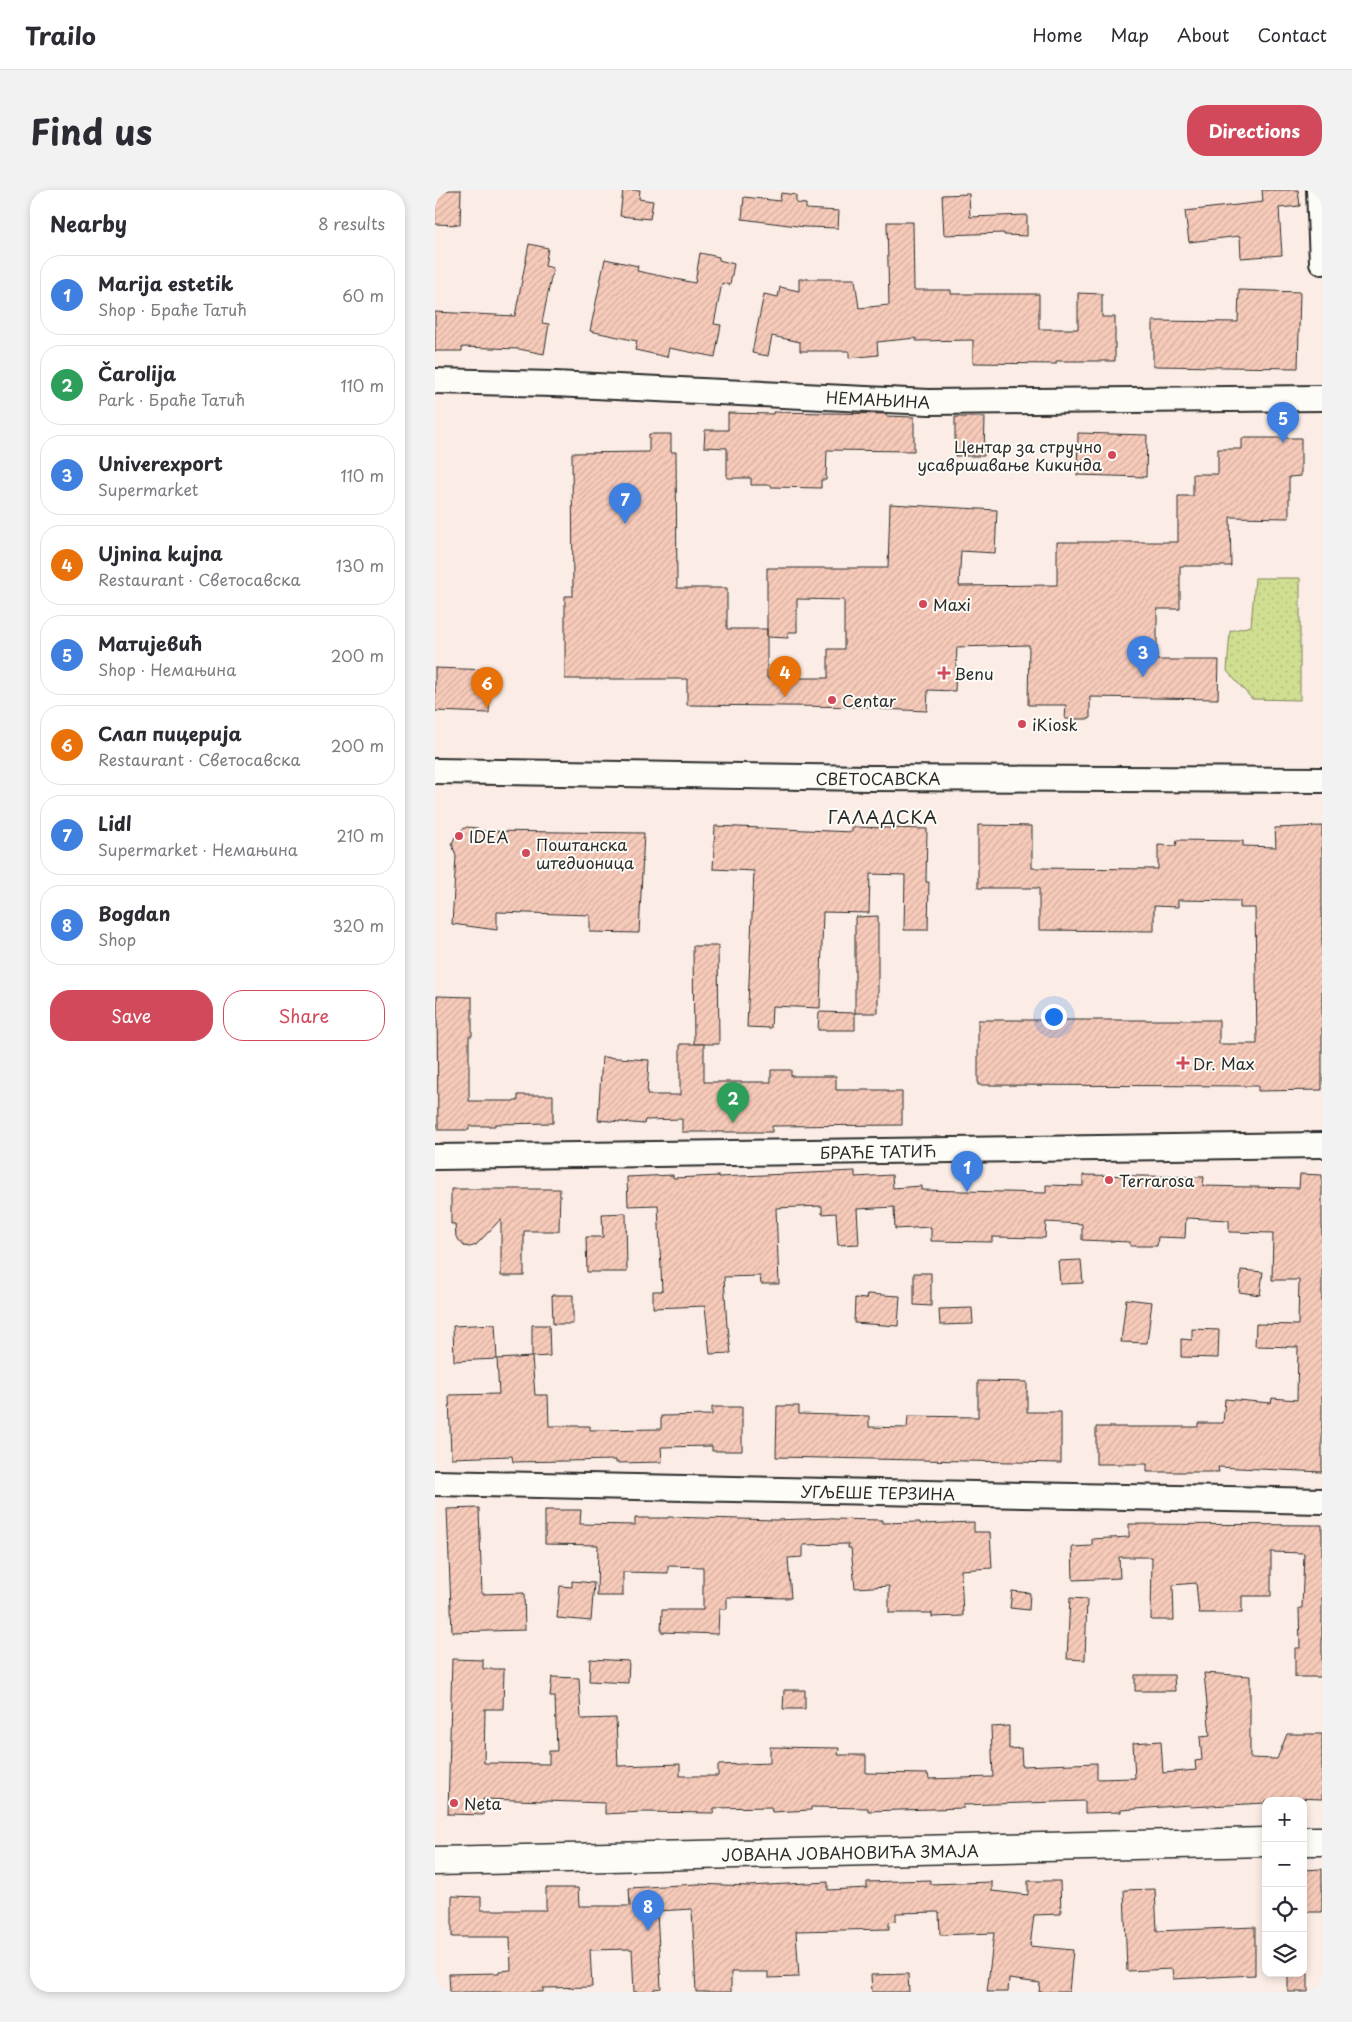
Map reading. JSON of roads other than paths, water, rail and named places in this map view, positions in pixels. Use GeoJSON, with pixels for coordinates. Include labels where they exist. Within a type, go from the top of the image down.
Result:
{"type":"FeatureCollection","features":[{"type":"Feature","properties":{"kind":"main road"},"geometry":{"type":"LineString","coordinates":[[1307,1841],[1322,1841]]}},
{"type":"Feature","properties":{"kind":"main road","name":"ЈОВАНА ЈОВАНОВИЋА ЗМАЈА"},"geometry":{"type":"LineString","coordinates":[[435,1861],[1262,1842]]}},
{"type":"Feature","properties":{"kind":"street"},"geometry":{"type":"LineString","coordinates":[[1319,190],[1322,262]]}},
{"type":"Feature","properties":{"kind":"street","name":"НЕМАЊИНА"},"geometry":{"type":"LineString","coordinates":[[435,381],[564,384],[929,402],[1322,398]]}},
{"type":"Feature","properties":{"kind":"street","name":"СВЕТОСАВСКА"},"geometry":{"type":"LineString","coordinates":[[435,771],[870,778],[1322,780]]}},
{"type":"Feature","properties":{"kind":"street","name":"БРАЋЕ ТАТИЋ"},"geometry":{"type":"LineString","coordinates":[[435,1157],[1322,1144]]}},
{"type":"Feature","properties":{"kind":"street","name":"УГЉЕШЕ ТЕРЗИНА"},"geometry":{"type":"LineString","coordinates":[[435,1483],[1322,1501]]}},
{"type":"Feature","properties":{"kind":"place","name":"Матијевић"},"geometry":{"type":"Point","coordinates":[1283,443]}},
{"type":"Feature","properties":{"kind":"place","name":"Центар за стручно усавршавање Кикинда"},"geometry":{"type":"Point","coordinates":[1112,455]}},
{"type":"Feature","properties":{"kind":"place","name":"Lidl"},"geometry":{"type":"Point","coordinates":[625,524]}},
{"type":"Feature","properties":{"kind":"place","name":"Maxi"},"geometry":{"type":"Point","coordinates":[923,604]}},
{"type":"Feature","properties":{"kind":"place","name":"Benu"},"geometry":{"type":"Point","coordinates":[944,673]}},
{"type":"Feature","properties":{"kind":"place","name":"Univerexport"},"geometry":{"type":"Point","coordinates":[1143,677]}},
{"type":"Feature","properties":{"kind":"place","name":"Ujnina kujna"},"geometry":{"type":"Point","coordinates":[785,697]}},
{"type":"Feature","properties":{"kind":"place","name":"Centar"},"geometry":{"type":"Point","coordinates":[832,700]}},
{"type":"Feature","properties":{"kind":"place","name":"Слап пицерија"},"geometry":{"type":"Point","coordinates":[487,708]}},
{"type":"Feature","properties":{"kind":"place","name":"iKiosk"},"geometry":{"type":"Point","coordinates":[1022,724]}},
{"type":"Feature","properties":{"kind":"place","name":"IDEA"},"geometry":{"type":"Point","coordinates":[459,836]}},
{"type":"Feature","properties":{"kind":"place","name":"Поштанска штедионица"},"geometry":{"type":"Point","coordinates":[526,853]}},
{"type":"Feature","properties":{"kind":"place","name":"Dr. Max"},"geometry":{"type":"Point","coordinates":[1183,1063]}},
{"type":"Feature","properties":{"kind":"place","name":"Čarolija"},"geometry":{"type":"Point","coordinates":[733,1123]}},
{"type":"Feature","properties":{"kind":"place","name":"Terrarosa"},"geometry":{"type":"Point","coordinates":[1109,1180]}},
{"type":"Feature","properties":{"kind":"place","name":"Marija estetik"},"geometry":{"type":"Point","coordinates":[967,1192]}},
{"type":"Feature","properties":{"kind":"place","name":"Neta"},"geometry":{"type":"Point","coordinates":[454,1803]}},
{"type":"Feature","properties":{"kind":"place","name":"Bogdan"},"geometry":{"type":"Point","coordinates":[648,1931]}},
{"type":"Feature","properties":{"kind":"district","name":"ГАЛАДСКА"},"geometry":{"type":"Point","coordinates":[883,816]}}]}
